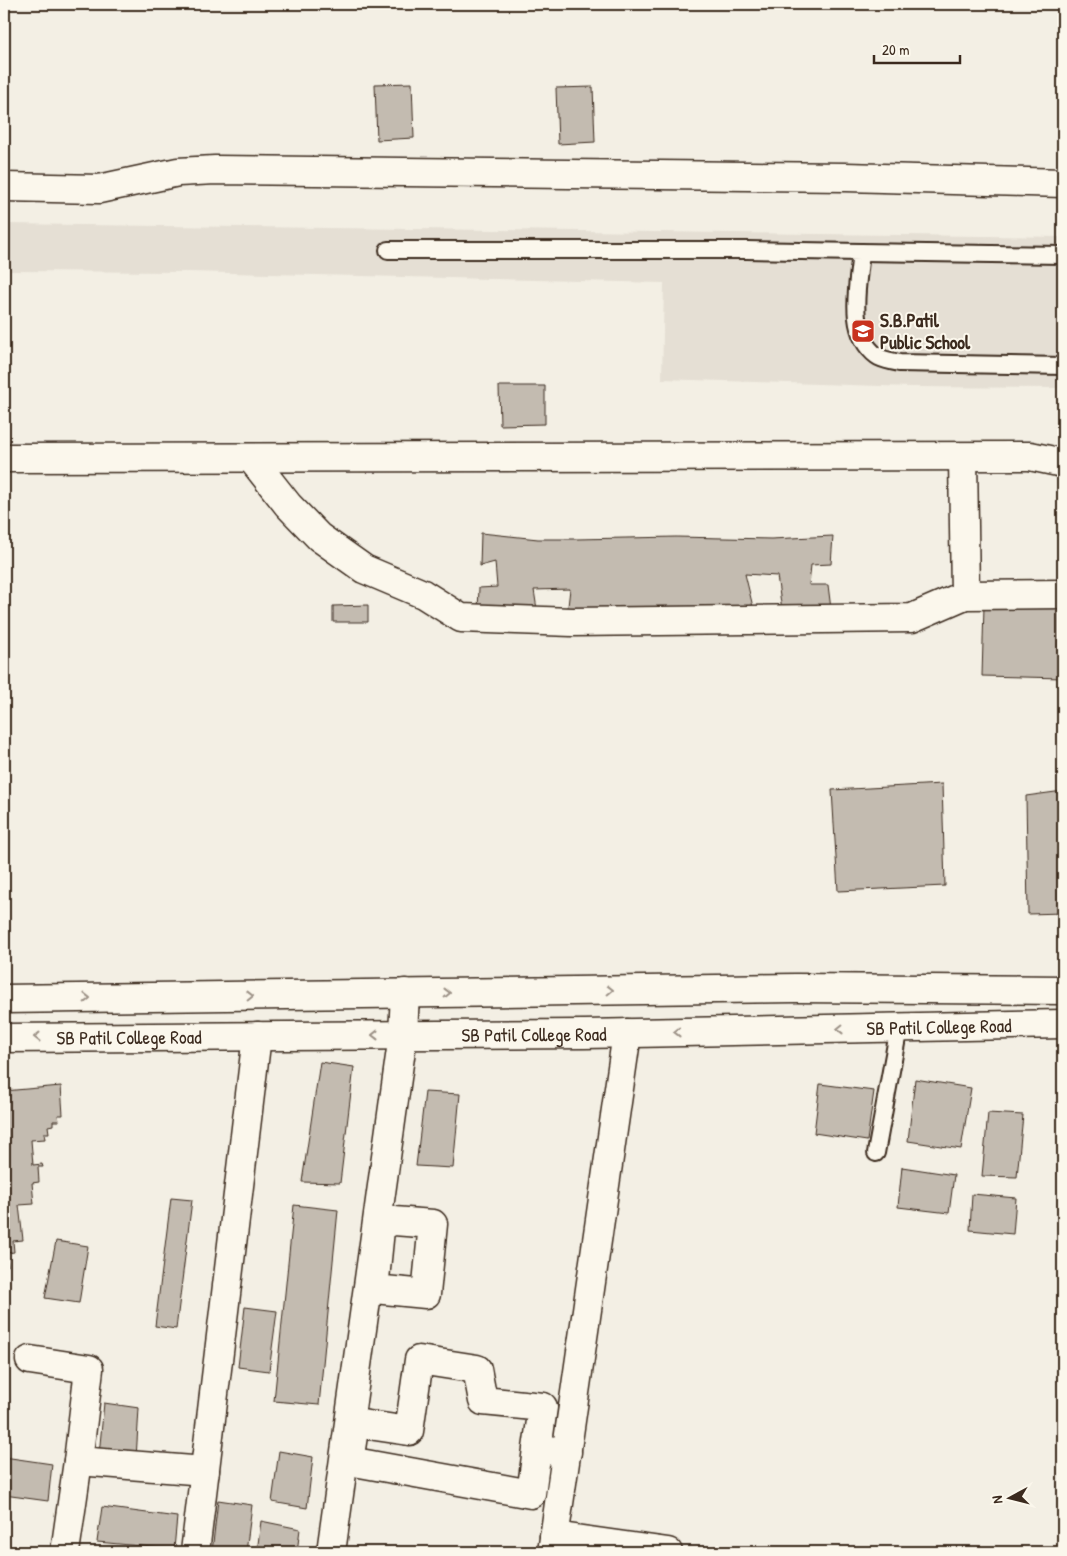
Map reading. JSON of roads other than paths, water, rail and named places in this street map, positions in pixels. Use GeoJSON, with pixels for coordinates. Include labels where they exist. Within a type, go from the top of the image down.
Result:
{"type":"FeatureCollection","features":[{"type":"Feature","properties":{"kind":"street"},"geometry":{"type":"LineString","coordinates":[[4,187],[99,188],[178,172],[215,170],[846,177],[1063,183]]}},
{"type":"Feature","properties":{"kind":"street"},"geometry":{"type":"LineString","coordinates":[[4,458],[1030,456],[1063,463]]}},
{"type":"Feature","properties":{"kind":"street"},"geometry":{"type":"LineString","coordinates":[[963,457],[965,595]]}},
{"type":"Feature","properties":{"kind":"street"},"geometry":{"type":"LineString","coordinates":[[250,458],[318,537],[364,569],[424,594],[461,618],[581,622],[912,618],[965,595],[1063,594]]}},
{"type":"Feature","properties":{"kind":"street","name":"SB Patil College Road"},"geometry":{"type":"LineString","coordinates":[[4,999],[796,988],[1063,990]]}},
{"type":"Feature","properties":{"kind":"street"},"geometry":{"type":"LineString","coordinates":[[331,1552],[347,1461],[378,1228],[403,1035],[405,993]]}},
{"type":"Feature","properties":{"kind":"street","name":"SB Patil College Road"},"geometry":{"type":"LineString","coordinates":[[4,1038],[627,1033],[1063,1024]]}},
{"type":"Feature","properties":{"kind":"street"},"geometry":{"type":"LineString","coordinates":[[627,1033],[554,1544],[668,1552]]}},
{"type":"Feature","properties":{"kind":"street"},"geometry":{"type":"LineString","coordinates":[[195,1552],[257,1036]]}},
{"type":"Feature","properties":{"kind":"street"},"geometry":{"type":"LineString","coordinates":[[30,1360],[89,1369],[65,1552]]}},
{"type":"Feature","properties":{"kind":"street"},"geometry":{"type":"LineString","coordinates":[[347,1461],[531,1494],[543,1407],[483,1401],[476,1369],[419,1360],[409,1431],[352,1422]]}},
{"type":"Feature","properties":{"kind":"street"},"geometry":{"type":"LineString","coordinates":[[537,1449],[566,1452]]}},
{"type":"Feature","properties":{"kind":"street"},"geometry":{"type":"LineString","coordinates":[[78,1461],[205,1471]]}},
{"type":"Feature","properties":{"kind":"lane"},"geometry":{"type":"LineString","coordinates":[[388,250],[727,250],[1063,255]]}},
{"type":"Feature","properties":{"kind":"lane"},"geometry":{"type":"LineString","coordinates":[[861,252],[857,319],[862,341],[878,357],[899,363],[1063,366]]}},
{"type":"Feature","properties":{"kind":"lane"},"geometry":{"type":"LineString","coordinates":[[876,1153],[899,1027]]}},
{"type":"Feature","properties":{"kind":"place","name":"S.B.Patil Public School"},"geometry":{"type":"Point","coordinates":[863,331]}}]}
